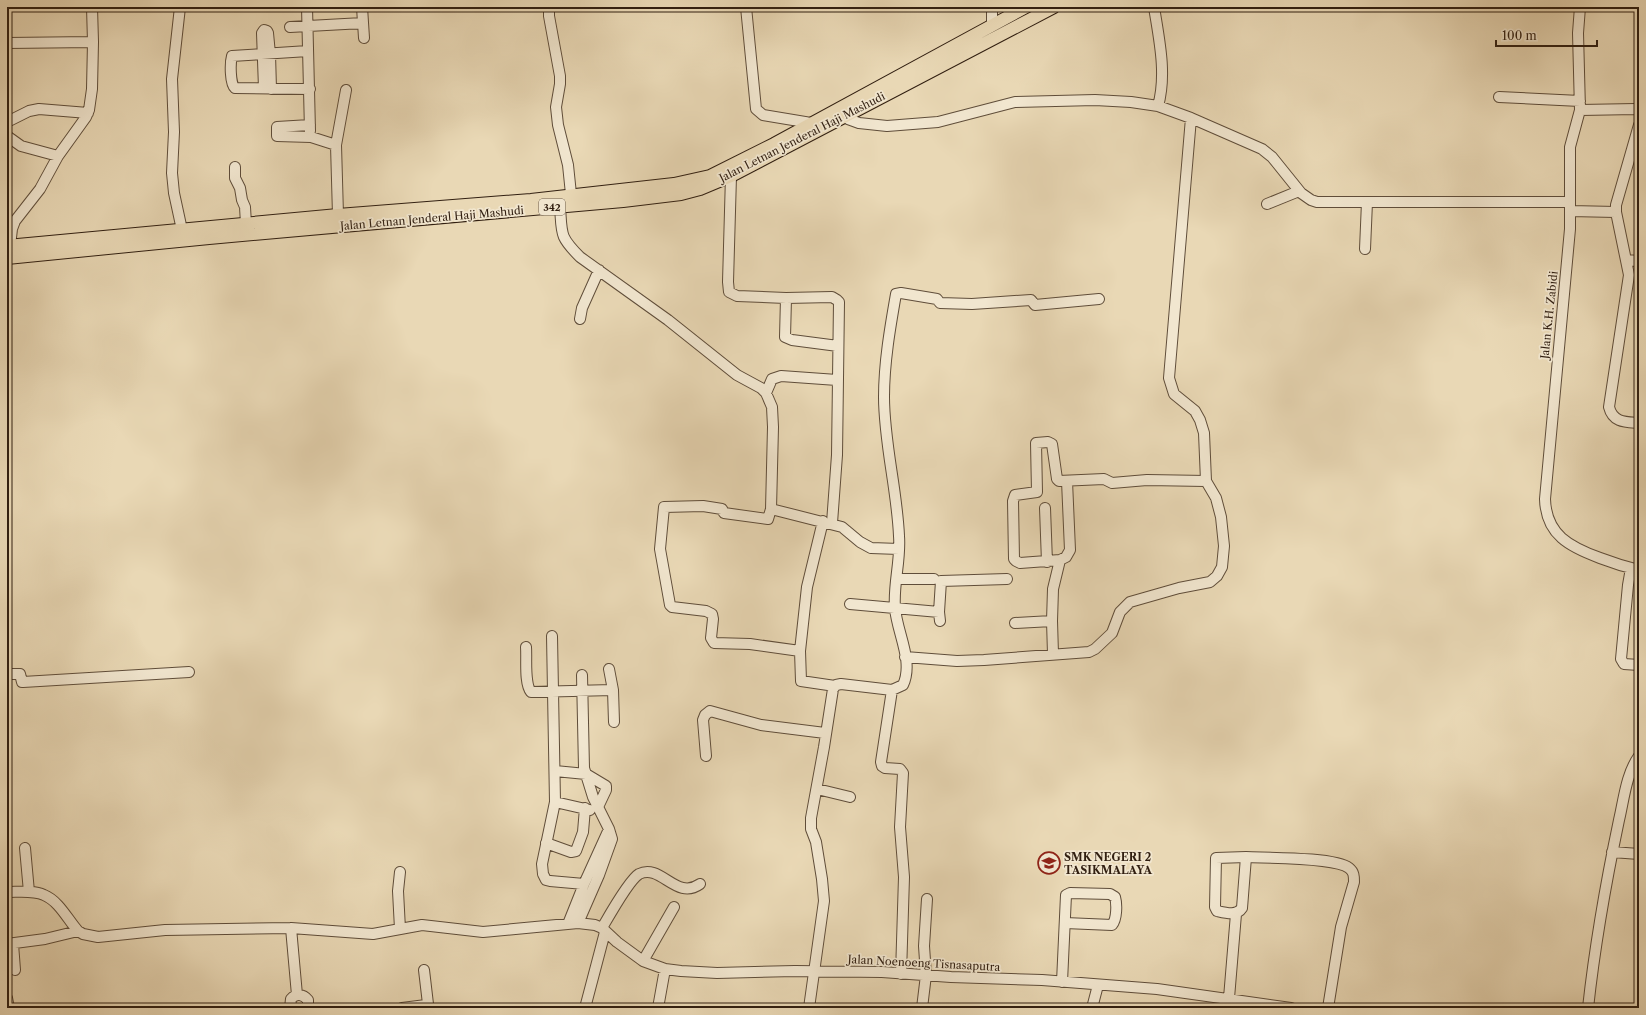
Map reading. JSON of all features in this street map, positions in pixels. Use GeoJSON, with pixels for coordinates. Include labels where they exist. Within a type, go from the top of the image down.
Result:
{"type":"FeatureCollection","features":[{"type":"Feature","properties":{"kind":"main road","name":"Jalan Letnan Jenderal Haji Mashudi"},"geometry":{"type":"LineString","coordinates":[[8,246],[338,215],[523,200],[571,194],[681,194],[700,189],[731,176],[781,151],[845,115],[1054,7]]}},
{"type":"Feature","properties":{"kind":"main road","name":"Jalan Letnan Jenderal Haji Mashudi"},"geometry":{"type":"LineString","coordinates":[[7,258],[560,206],[622,195],[710,176],[774,144],[992,25],[1017,9]]}},
{"type":"Feature","properties":{"kind":"street"},"geometry":{"type":"LineString","coordinates":[[8,246],[13,225],[40,189],[58,156],[78,130],[88,113],[92,89],[92,7]]}},
{"type":"Feature","properties":{"kind":"street"},"geometry":{"type":"LineString","coordinates":[[180,7],[172,79],[174,132],[172,173],[174,193],[182,230]]}},
{"type":"Feature","properties":{"kind":"street"},"geometry":{"type":"LineString","coordinates":[[308,7],[310,137]]}},
{"type":"Feature","properties":{"kind":"street"},"geometry":{"type":"LineString","coordinates":[[362,7],[364,38]]}},
{"type":"Feature","properties":{"kind":"street"},"geometry":{"type":"LineString","coordinates":[[549,7],[549,16],[560,76],[556,107],[558,125],[568,165],[571,194]]}},
{"type":"Feature","properties":{"kind":"street"},"geometry":{"type":"LineString","coordinates":[[746,7],[756,109],[763,115],[812,123]]}},
{"type":"Feature","properties":{"kind":"street"},"geometry":{"type":"LineString","coordinates":[[992,7],[992,25]]}},
{"type":"Feature","properties":{"kind":"street"},"geometry":{"type":"LineString","coordinates":[[1154,7],[1162,75],[1162,90],[1158,106]]}},
{"type":"Feature","properties":{"kind":"street","name":"Jalan K.H. Zabidi"},"geometry":{"type":"LineString","coordinates":[[1580,7],[1578,33],[1580,105],[1570,147],[1570,229],[1551,418],[1545,509],[1555,532],[1577,550],[1635,569]]}},
{"type":"Feature","properties":{"kind":"street"},"geometry":{"type":"LineString","coordinates":[[290,26],[363,23]]}},
{"type":"Feature","properties":{"kind":"street"},"geometry":{"type":"LineString","coordinates":[[7,42],[93,42]]}},
{"type":"Feature","properties":{"kind":"street"},"geometry":{"type":"LineString","coordinates":[[308,51],[235,56],[231,59],[233,87],[310,89]]}},
{"type":"Feature","properties":{"kind":"street"},"geometry":{"type":"LineString","coordinates":[[267,54],[268,89]]}},
{"type":"Feature","properties":{"kind":"street"},"geometry":{"type":"LineString","coordinates":[[338,215],[336,145],[346,90]]}},
{"type":"Feature","properties":{"kind":"street"},"geometry":{"type":"LineString","coordinates":[[1499,97],[1636,109],[1639,111]]}},
{"type":"Feature","properties":{"kind":"street"},"geometry":{"type":"LineString","coordinates":[[845,115],[848,119],[859,123],[887,126],[938,122],[1014,102],[1095,100],[1131,102],[1158,106],[1191,118],[1267,153],[1299,191],[1306,197],[1317,202],[1570,206],[1616,212]]}},
{"type":"Feature","properties":{"kind":"street"},"geometry":{"type":"LineString","coordinates":[[7,122],[29,111],[39,109],[88,113]]}},
{"type":"Feature","properties":{"kind":"street"},"geometry":{"type":"LineString","coordinates":[[905,657],[957,661],[1089,652],[1095,649],[1112,633],[1120,612],[1130,602],[1180,588],[1210,582],[1217,576],[1222,566],[1224,546],[1221,517],[1216,498],[1206,481],[1204,433],[1200,420],[1195,412],[1174,394],[1169,378],[1191,118]]}},
{"type":"Feature","properties":{"kind":"street"},"geometry":{"type":"LineString","coordinates":[[310,125],[277,127],[277,136],[310,137],[336,145]]}},
{"type":"Feature","properties":{"kind":"street"},"geometry":{"type":"LineString","coordinates":[[1639,125],[1617,199],[1616,212],[1629,275],[1629,284],[1609,407],[1611,414],[1616,419],[1639,423]]}},
{"type":"Feature","properties":{"kind":"street"},"geometry":{"type":"LineString","coordinates":[[7,136],[21,146],[58,156]]}},
{"type":"Feature","properties":{"kind":"street"},"geometry":{"type":"LineString","coordinates":[[235,167],[235,178],[240,188],[245,208],[246,224]]}},
{"type":"Feature","properties":{"kind":"street"},"geometry":{"type":"LineString","coordinates":[[731,176],[728,290],[732,295],[786,298],[832,297],[839,302],[837,455],[827,522],[807,587],[800,651],[801,681],[835,686],[848,684],[892,690],[903,685],[908,673],[895,608],[899,536],[886,428],[884,397],[885,372],[896,294],[900,293],[937,299],[940,303],[972,304],[1031,300],[1034,305],[1099,299]]}},
{"type":"Feature","properties":{"kind":"street"},"geometry":{"type":"LineString","coordinates":[[1267,204],[1299,191]]}},
{"type":"Feature","properties":{"kind":"street"},"geometry":{"type":"LineString","coordinates":[[1365,249],[1367,202]]}},
{"type":"Feature","properties":{"kind":"street"},"geometry":{"type":"LineString","coordinates":[[560,206],[560,228],[566,241],[580,257],[668,320],[737,375],[761,388],[766,393],[772,407],[773,427],[772,509],[768,519],[724,513],[722,509],[703,506],[664,507],[660,548],[668,601],[672,607],[706,611],[712,614],[713,619],[711,638],[714,643],[750,644],[800,651]]}},
{"type":"Feature","properties":{"kind":"street"},"geometry":{"type":"LineString","coordinates":[[1626,260],[1639,261]]}},
{"type":"Feature","properties":{"kind":"street"},"geometry":{"type":"LineString","coordinates":[[580,319],[582,308],[599,270]]}},
{"type":"Feature","properties":{"kind":"street"},"geometry":{"type":"LineString","coordinates":[[786,298],[785,337],[792,340],[838,346]]}},
{"type":"Feature","properties":{"kind":"street"},"geometry":{"type":"LineString","coordinates":[[766,393],[772,379],[781,376],[837,380]]}},
{"type":"Feature","properties":{"kind":"street"},"geometry":{"type":"LineString","coordinates":[[1067,481],[1070,550],[1066,557],[1060,560],[1047,562],[1016,562],[1013,554],[1014,496],[1035,492],[1038,489],[1036,443],[1048,442],[1052,444],[1057,480],[1104,480],[1112,483],[1147,480],[1206,481]]}},
{"type":"Feature","properties":{"kind":"street"},"geometry":{"type":"LineString","coordinates":[[1046,508],[1047,562]]}},
{"type":"Feature","properties":{"kind":"street"},"geometry":{"type":"LineString","coordinates":[[772,509],[842,526],[865,546],[871,548],[898,549]]}},
{"type":"Feature","properties":{"kind":"street"},"geometry":{"type":"LineString","coordinates":[[1052,654],[1053,589],[1060,560]]}},
{"type":"Feature","properties":{"kind":"street"},"geometry":{"type":"LineString","coordinates":[[1635,569],[1628,585],[1621,659],[1624,664],[1639,666]]}},
{"type":"Feature","properties":{"kind":"street"},"geometry":{"type":"LineString","coordinates":[[897,578],[934,579]]}},
{"type":"Feature","properties":{"kind":"street"},"geometry":{"type":"LineString","coordinates":[[850,604],[895,608],[939,616],[940,583],[942,581],[1007,579]]}},
{"type":"Feature","properties":{"kind":"street"},"geometry":{"type":"LineString","coordinates":[[1015,623],[1052,622]]}},
{"type":"Feature","properties":{"kind":"street"},"geometry":{"type":"LineString","coordinates":[[552,636],[555,802],[542,869],[546,880],[584,884]]}},
{"type":"Feature","properties":{"kind":"street"},"geometry":{"type":"LineString","coordinates":[[526,647],[528,688],[531,692],[613,690]]}},
{"type":"Feature","properties":{"kind":"street"},"geometry":{"type":"LineString","coordinates":[[609,669],[613,690],[614,722]]}},
{"type":"Feature","properties":{"kind":"street"},"geometry":{"type":"LineString","coordinates":[[7,674],[20,674],[23,682],[189,672]]}},
{"type":"Feature","properties":{"kind":"street"},"geometry":{"type":"LineString","coordinates":[[573,923],[602,857],[610,829],[593,796],[584,768],[582,675]]}},
{"type":"Feature","properties":{"kind":"street"},"geometry":{"type":"LineString","coordinates":[[809,1008],[824,901],[816,842],[811,824],[831,697],[835,686]]}},
{"type":"Feature","properties":{"kind":"street"},"geometry":{"type":"LineString","coordinates":[[892,690],[881,762],[882,766],[885,768],[900,769],[903,773],[900,827],[904,877],[901,974]]}},
{"type":"Feature","properties":{"kind":"street"},"geometry":{"type":"LineString","coordinates":[[706,756],[703,720],[710,711],[761,725],[826,733]]}},
{"type":"Feature","properties":{"kind":"street"},"geometry":{"type":"LineString","coordinates":[[1588,1008],[1595,946],[1612,852],[1629,775],[1639,756]]}},
{"type":"Feature","properties":{"kind":"street"},"geometry":{"type":"LineString","coordinates":[[554,771],[586,774],[606,786],[599,809]]}},
{"type":"Feature","properties":{"kind":"street"},"geometry":{"type":"LineString","coordinates":[[817,789],[850,797]]}},
{"type":"Feature","properties":{"kind":"street"},"geometry":{"type":"LineString","coordinates":[[555,802],[585,808],[599,809]]}},
{"type":"Feature","properties":{"kind":"street"},"geometry":{"type":"LineString","coordinates":[[546,844],[571,852],[576,851],[583,832],[585,808]]}},
{"type":"Feature","properties":{"kind":"street"},"geometry":{"type":"LineString","coordinates":[[25,848],[29,892]]}},
{"type":"Feature","properties":{"kind":"street"},"geometry":{"type":"LineString","coordinates":[[1612,852],[1639,854]]}},
{"type":"Feature","properties":{"kind":"street"},"geometry":{"type":"LineString","coordinates":[[1246,857],[1242,908],[1240,912],[1236,914],[1218,911],[1216,909],[1216,858],[1219,857],[1246,857],[1318,860],[1344,865],[1352,871],[1354,875],[1354,882],[1341,927],[1328,1008]]}},
{"type":"Feature","properties":{"kind":"street"},"geometry":{"type":"LineString","coordinates":[[400,872],[398,891],[400,929]]}},
{"type":"Feature","properties":{"kind":"street"},"geometry":{"type":"LineString","coordinates":[[585,1008],[604,930],[632,880],[640,874],[651,872],[680,888],[690,889],[700,884]]}},
{"type":"Feature","properties":{"kind":"street"},"geometry":{"type":"LineString","coordinates":[[573,923],[584,884],[595,874]]}},
{"type":"Feature","properties":{"kind":"street"},"geometry":{"type":"LineString","coordinates":[[7,892],[29,892],[45,895],[53,901],[78,931],[45,939],[10,944],[15,970]]}},
{"type":"Feature","properties":{"kind":"street"},"geometry":{"type":"LineString","coordinates":[[1062,982],[1065,922],[1067,894],[1110,894],[1115,897],[1115,920],[1112,925],[1065,922]]}},
{"type":"Feature","properties":{"kind":"street"},"geometry":{"type":"LineString","coordinates":[[922,1008],[926,975],[924,946],[927,899]]}},
{"type":"Feature","properties":{"kind":"street"},"geometry":{"type":"LineString","coordinates":[[643,961],[674,907]]}},
{"type":"Feature","properties":{"kind":"street"},"geometry":{"type":"LineString","coordinates":[[1229,998],[1236,914]]}},
{"type":"Feature","properties":{"kind":"street","name":"Jalan Noenoeng Tisnasaputra"},"geometry":{"type":"LineString","coordinates":[[78,931],[83,934],[98,937],[164,930],[290,928],[373,934],[428,925],[483,932],[573,923],[595,925],[604,930],[643,961],[665,969],[681,972],[717,973],[815,971],[1062,982],[1157,989],[1229,998],[1286,1008]]}},
{"type":"Feature","properties":{"kind":"street"},"geometry":{"type":"LineString","coordinates":[[290,928],[297,995]]}},
{"type":"Feature","properties":{"kind":"street"},"geometry":{"type":"LineString","coordinates":[[658,1008],[665,969]]}},
{"type":"Feature","properties":{"kind":"street"},"geometry":{"type":"LineString","coordinates":[[402,1008],[428,1004],[424,970]]}},
{"type":"Feature","properties":{"kind":"street"},"geometry":{"type":"LineString","coordinates":[[1092,1008],[1098,985]]}},
{"type":"Feature","properties":{"kind":"street"},"geometry":{"type":"LineString","coordinates":[[297,995],[306,997],[309,1008]]}},
{"type":"Feature","properties":{"kind":"street"},"geometry":{"type":"LineString","coordinates":[[290,1008],[291,1000],[297,995]]}},
{"type":"Feature","properties":{"kind":"street"},"geometry":{"type":"LineString","coordinates":[[7,998],[9,1008]]}},
{"type":"Feature","properties":{"kind":"place","name":"SMK NEGERI 2 TASIKMALAYA"},"geometry":{"type":"Point","coordinates":[1049,863]}}]}
